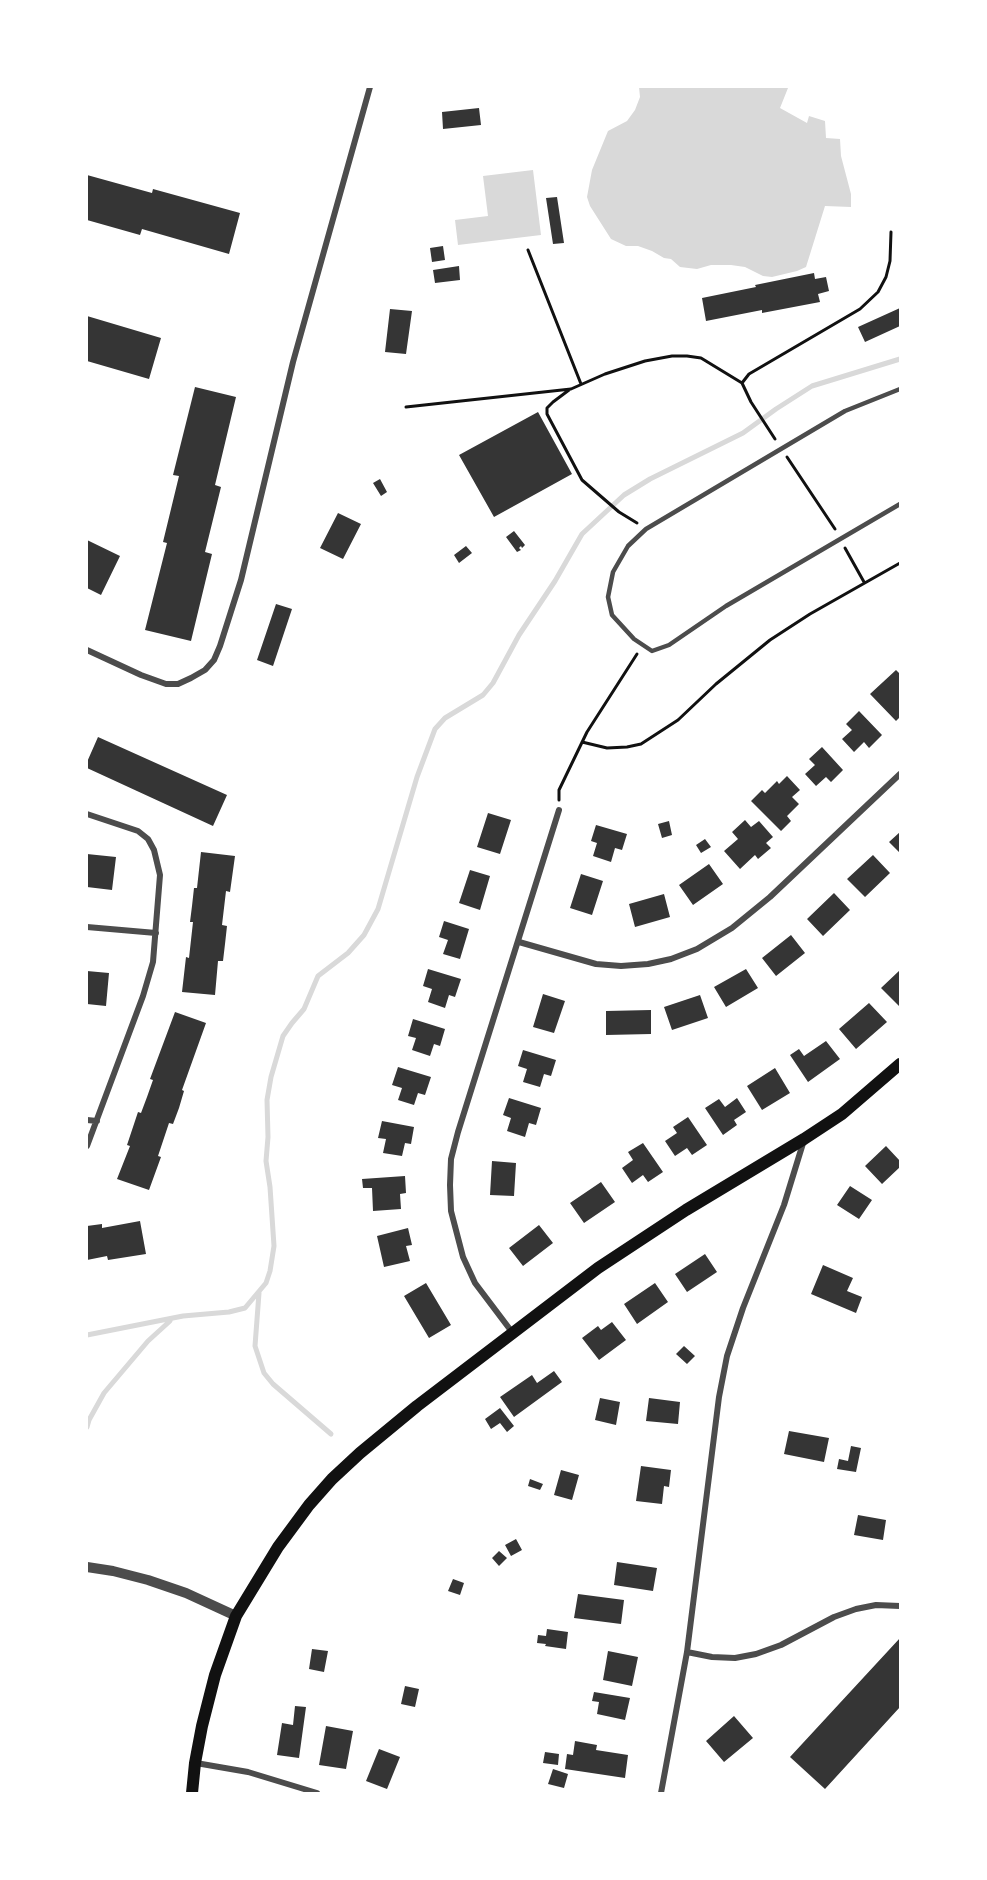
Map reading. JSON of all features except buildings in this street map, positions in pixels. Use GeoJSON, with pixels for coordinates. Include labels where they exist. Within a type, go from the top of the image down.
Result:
{"type":"FeatureCollection","features":[{"type":"Feature","properties":{"kind":"main road"},"geometry":{"type":"LineString","coordinates":[[192,1793],[202,1726],[215,1676],[236,1616],[278,1547],[309,1505],[332,1479],[417,1406],[598,1268],[686,1210],[842,1114],[900,1064]]}},
{"type":"Feature","properties":{"kind":"street"},"geometry":{"type":"LineString","coordinates":[[87,650],[166,684],[178,684],[205,670],[214,660],[241,580],[293,362],[370,87]]}},
{"type":"Feature","properties":{"kind":"street"},"geometry":{"type":"LineString","coordinates":[[519,942],[596,964],[621,966],[671,959],[697,949],[732,928],[770,897],[900,774]]}},
{"type":"Feature","properties":{"kind":"street"},"geometry":{"type":"LineString","coordinates":[[512,1332],[475,1283],[463,1257],[451,1211],[451,1159],[559,810]]}},
{"type":"Feature","properties":{"kind":"street"},"geometry":{"type":"LineString","coordinates":[[87,814],[138,831],[154,850],[160,875],[153,962],[143,996],[87,1146]]}},
{"type":"Feature","properties":{"kind":"street"},"geometry":{"type":"LineString","coordinates":[[87,927],[156,933]]}},
{"type":"Feature","properties":{"kind":"street"},"geometry":{"type":"LineString","coordinates":[[87,1120],[97,1120]]}},
{"type":"Feature","properties":{"kind":"street"},"geometry":{"type":"LineString","coordinates":[[661,1793],[687,1652],[719,1397],[727,1356],[743,1308],[784,1205],[804,1139]]}},
{"type":"Feature","properties":{"kind":"street"},"geometry":{"type":"LineString","coordinates":[[87,1567],[148,1580],[186,1593],[236,1616]]}},
{"type":"Feature","properties":{"kind":"street"},"geometry":{"type":"LineString","coordinates":[[687,1652],[724,1658],[756,1654],[781,1645],[834,1617],[856,1609],[876,1605],[900,1606]]}},
{"type":"Feature","properties":{"kind":"street"},"geometry":{"type":"LineString","coordinates":[[195,1763],[248,1772],[317,1793]]}},
{"type":"Feature","properties":{"kind":"lane"},"geometry":{"type":"LineString","coordinates":[[900,389],[846,411],[646,529],[628,546],[613,572],[608,597],[612,615],[634,639],[652,651],[669,645],[726,606],[900,504]]}},
{"type":"Feature","properties":{"kind":"path"},"geometry":{"type":"LineString","coordinates":[[742,383],[749,374],[860,309],[878,292],[886,277],[890,261],[891,232]]}},
{"type":"Feature","properties":{"kind":"path"},"geometry":{"type":"LineString","coordinates":[[528,250],[581,384]]}},
{"type":"Feature","properties":{"kind":"path"},"geometry":{"type":"LineString","coordinates":[[646,529],[619,512],[582,480],[547,414],[547,408],[581,384],[645,361],[687,356],[701,358],[742,383],[755,409],[840,538],[864,582]]}},
{"type":"Feature","properties":{"kind":"path"},"geometry":{"type":"LineString","coordinates":[[406,407],[571,389]]}},
{"type":"Feature","properties":{"kind":"path"},"geometry":{"type":"LineString","coordinates":[[582,742],[607,748],[641,744],[678,720],[716,684],[770,640],[864,582],[900,563]]}},
{"type":"Feature","properties":{"kind":"path"},"geometry":{"type":"LineString","coordinates":[[559,810],[558,790],[582,742],[642,644]]}},
{"type":"Feature","properties":{"kind":"shaded area"},"geometry":{"type":"Polygon","coordinates":[[[639,87],[786,87],[788,88],[780,108],[807,123],[809,116],[825,121],[826,138],[840,139],[841,156],[851,194],[851,207],[825,206],[806,267],[772,277],[763,276],[745,267],[731,265],[711,265],[697,269],[680,267],[671,259],[652,251],[638,246],[626,246],[611,239],[590,206],[587,197],[592,170],[608,131],[627,121],[635,110],[640,97],[639,87]]]}},
{"type":"Feature","properties":{"kind":"shaded area"},"geometry":{"type":"Polygon","coordinates":[[[533,170],[541,235],[458,245],[455,220],[488,216],[483,176],[533,170]]]}},
{"type":"Feature","properties":{"kind":"waterway"},"geometry":{"type":"LineString","coordinates":[[87,1335],[183,1316],[229,1312],[245,1308],[266,1283],[274,1246],[266,1161],[267,1100],[283,1036],[304,1009],[318,976],[348,953],[364,935],[378,909],[417,777],[435,729],[445,718],[483,695],[493,683],[519,635],[555,581],[582,534],[624,495],[650,479],[743,433],[812,386],[900,359]]}},
{"type":"Feature","properties":{"kind":"waterway"},"geometry":{"type":"LineString","coordinates":[[259,1293],[255,1346],[264,1373],[273,1384],[331,1434]]}},
{"type":"Feature","properties":{"kind":"waterway"},"geometry":{"type":"LineString","coordinates":[[87,1427],[104,1393],[148,1341],[170,1321]]}}]}
